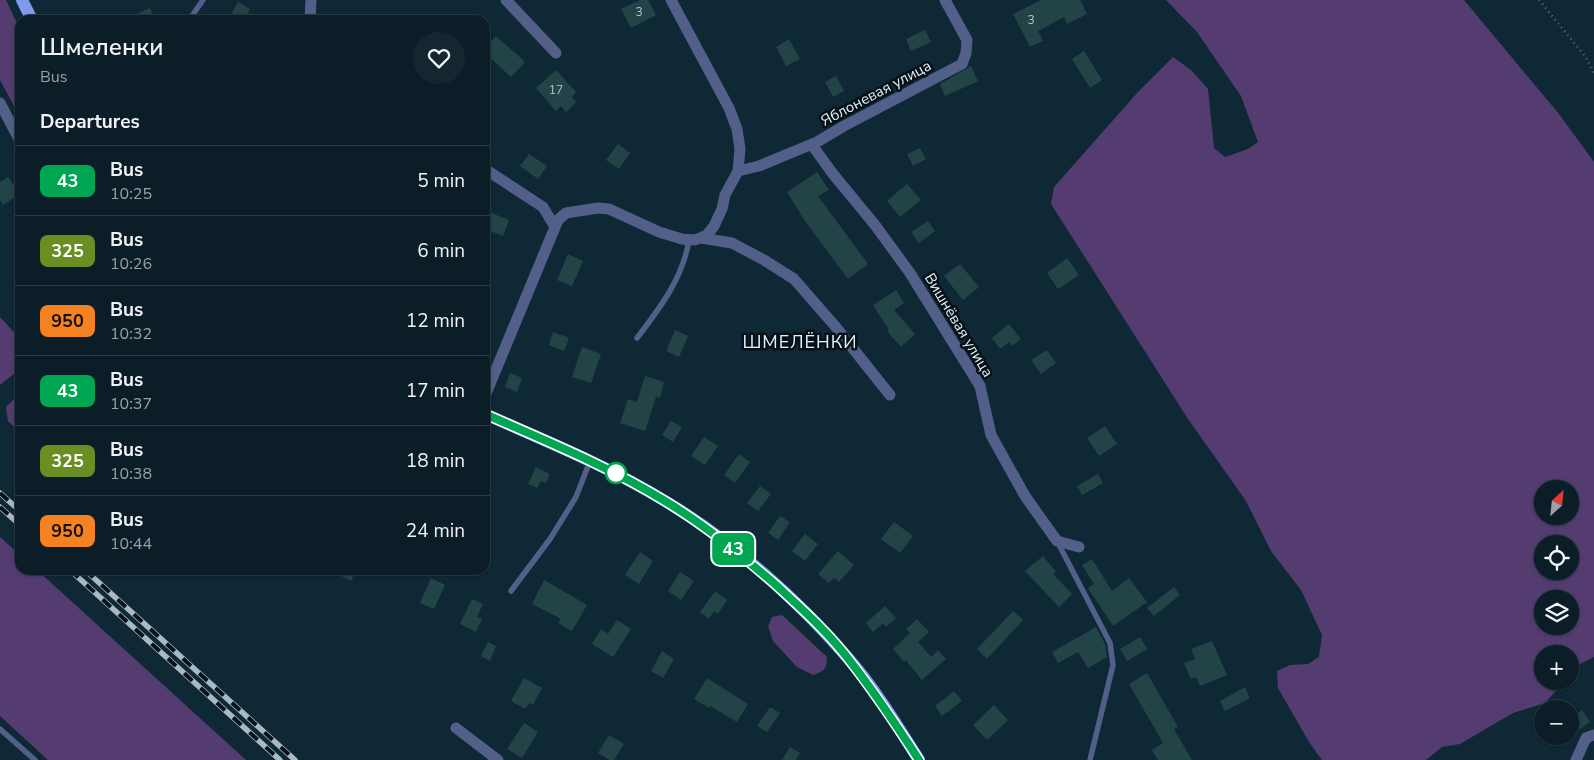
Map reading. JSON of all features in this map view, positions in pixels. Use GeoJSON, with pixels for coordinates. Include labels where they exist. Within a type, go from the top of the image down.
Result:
{"type":"FeatureCollection","features":[{"type":"Feature","properties":{"kind":"main road"},"geometry":{"type":"LineString","coordinates":[[22,0],[30,15]]}},
{"type":"Feature","properties":{"kind":"main road"},"geometry":{"type":"LineString","coordinates":[[490,416],[626,478],[666,501],[712,532],[798,605],[849,659],[884,705],[919,760]]}},
{"type":"Feature","properties":{"kind":"street"},"geometry":{"type":"LineString","coordinates":[[310,15],[311,0]]}},
{"type":"Feature","properties":{"kind":"street"},"geometry":{"type":"LineString","coordinates":[[506,0],[556,53]]}},
{"type":"Feature","properties":{"kind":"street"},"geometry":{"type":"LineString","coordinates":[[671,0],[729,108],[737,129],[740,149],[738,171],[725,195],[722,209],[714,226],[707,235],[695,239]]}},
{"type":"Feature","properties":{"kind":"street","name":"Яблоневая улица"},"geometry":{"type":"LineString","coordinates":[[738,171],[759,166],[812,145],[962,64],[966,53],[966,40],[946,0]]}},
{"type":"Feature","properties":{"kind":"street"},"geometry":{"type":"LineString","coordinates":[[0,103],[15,132]]}},
{"type":"Feature","properties":{"kind":"street","name":"Вишнёвая улица"},"geometry":{"type":"LineString","coordinates":[[812,145],[910,273],[980,386],[991,436],[1025,496],[1057,541]]}},
{"type":"Feature","properties":{"kind":"street"},"geometry":{"type":"LineString","coordinates":[[490,172],[543,207],[555,227]]}},
{"type":"Feature","properties":{"kind":"street"},"geometry":{"type":"LineString","coordinates":[[490,384],[558,220],[566,212],[598,208],[609,209],[659,232],[682,239],[732,243],[794,278],[890,395]]}},
{"type":"Feature","properties":{"kind":"street"},"geometry":{"type":"LineString","coordinates":[[1057,541],[1079,547]]}},
{"type":"Feature","properties":{"kind":"street"},"geometry":{"type":"LineString","coordinates":[[456,728],[498,760]]}},
{"type":"Feature","properties":{"kind":"street"},"geometry":{"type":"LineString","coordinates":[[1576,760],[1586,738],[1594,735]]}},
{"type":"Feature","properties":{"kind":"lane"},"geometry":{"type":"LineString","coordinates":[[192,15],[202,0]]}},
{"type":"Feature","properties":{"kind":"lane"},"geometry":{"type":"LineString","coordinates":[[637,338],[678,279],[687,252],[695,239]]}},
{"type":"Feature","properties":{"kind":"lane"},"geometry":{"type":"LineString","coordinates":[[511,591],[550,540],[576,497],[590,461]]}},
{"type":"Feature","properties":{"kind":"lane"},"geometry":{"type":"LineString","coordinates":[[1057,541],[1110,642],[1113,665],[1090,760]]}},
{"type":"Feature","properties":{"kind":"lane"},"geometry":{"type":"LineString","coordinates":[[0,729],[35,760]]}},
{"type":"Feature","properties":{"kind":"path"},"geometry":{"type":"LineString","coordinates":[[1539,0],[1585,56],[1594,73]]}},
{"type":"Feature","properties":{"kind":"shaded area"},"geometry":{"type":"Polygon","coordinates":[[[0,0],[6,0],[15,19],[15,108],[0,80],[0,0]]]}},
{"type":"Feature","properties":{"kind":"shaded area"},"geometry":{"type":"Polygon","coordinates":[[[1166,0],[1464,0],[1559,114],[1594,162],[1594,657],[1579,664],[1579,645],[1534,645],[1534,690],[1557,690],[1548,700],[1534,700],[1534,706],[1513,713],[1460,744],[1442,747],[1426,760],[1322,760],[1309,742],[1278,688],[1277,671],[1290,665],[1308,664],[1319,657],[1322,635],[1301,590],[1271,551],[1246,501],[1188,419],[1051,204],[1054,187],[1138,92],[1173,57],[1191,70],[1208,89],[1214,148],[1225,157],[1248,149],[1258,142],[1241,96],[1197,32],[1166,0]]]}},
{"type":"Feature","properties":{"kind":"shaded area"},"geometry":{"type":"Polygon","coordinates":[[[0,317],[15,334],[15,373],[0,385],[0,317]]]}},
{"type":"Feature","properties":{"kind":"shaded area"},"geometry":{"type":"Polygon","coordinates":[[[15,398],[15,428],[8,421],[6,407],[15,398]]]}},
{"type":"Feature","properties":{"kind":"shaded area"},"geometry":{"type":"Polygon","coordinates":[[[0,537],[15,550],[15,575],[42,575],[246,760],[48,760],[0,716],[0,537]]]}},
{"type":"Feature","properties":{"kind":"shaded area"},"geometry":{"type":"Polygon","coordinates":[[[782,615],[827,657],[822,671],[813,675],[797,667],[773,641],[768,626],[772,617],[782,615]]]}},
{"type":"Feature","properties":{"kind":"building"},"geometry":{"type":"Polygon","coordinates":[[[640,0],[648,0],[656,15],[631,28],[621,9],[640,0]]]}},
{"type":"Feature","properties":{"kind":"building"},"geometry":{"type":"Polygon","coordinates":[[[1041,0],[1080,0],[1087,14],[1067,24],[1064,17],[1038,31],[1043,41],[1030,47],[1013,14],[1041,0]]]}},
{"type":"Feature","properties":{"kind":"building"},"geometry":{"type":"Polygon","coordinates":[[[238,2],[250,9],[247,15],[231,15],[238,2]]]}},
{"type":"Feature","properties":{"kind":"building"},"geometry":{"type":"Polygon","coordinates":[[[150,8],[153,15],[134,15],[150,8]]]}},
{"type":"Feature","properties":{"kind":"building"},"geometry":{"type":"Polygon","coordinates":[[[925,30],[931,42],[911,51],[906,39],[925,30]]]}},
{"type":"Feature","properties":{"kind":"building"},"geometry":{"type":"Polygon","coordinates":[[[496,36],[525,62],[511,77],[490,58],[490,43],[496,36]]]}},
{"type":"Feature","properties":{"kind":"building"},"geometry":{"type":"Polygon","coordinates":[[[789,39],[800,59],[786,66],[776,47],[789,39]]]}},
{"type":"Feature","properties":{"kind":"building"},"geometry":{"type":"Polygon","coordinates":[[[1084,51],[1102,80],[1090,88],[1072,59],[1084,51]]]}},
{"type":"Feature","properties":{"kind":"building"},"geometry":{"type":"Polygon","coordinates":[[[971,66],[978,81],[945,96],[940,84],[971,66]]]}},
{"type":"Feature","properties":{"kind":"building"},"geometry":{"type":"Polygon","coordinates":[[[556,70],[576,92],[572,97],[576,102],[566,112],[561,106],[556,111],[536,88],[556,70]]]}},
{"type":"Feature","properties":{"kind":"building"},"geometry":{"type":"Polygon","coordinates":[[[836,76],[844,91],[833,97],[825,82],[836,76]]]}},
{"type":"Feature","properties":{"kind":"building"},"geometry":{"type":"Polygon","coordinates":[[[618,144],[630,153],[619,169],[606,160],[618,144]]]}},
{"type":"Feature","properties":{"kind":"building"},"geometry":{"type":"Polygon","coordinates":[[[920,148],[926,159],[913,166],[907,154],[920,148]]]}},
{"type":"Feature","properties":{"kind":"building"},"geometry":{"type":"Polygon","coordinates":[[[529,154],[547,166],[538,179],[520,166],[529,154]]]}},
{"type":"Feature","properties":{"kind":"building"},"geometry":{"type":"Polygon","coordinates":[[[817,172],[829,190],[818,196],[868,264],[848,279],[805,221],[787,192],[817,172]]]}},
{"type":"Feature","properties":{"kind":"building"},"geometry":{"type":"Polygon","coordinates":[[[8,177],[15,187],[15,197],[3,205],[0,200],[0,182],[8,177]]]}},
{"type":"Feature","properties":{"kind":"building"},"geometry":{"type":"Polygon","coordinates":[[[907,184],[921,200],[900,217],[887,201],[907,184]]]}},
{"type":"Feature","properties":{"kind":"building"},"geometry":{"type":"Polygon","coordinates":[[[490,212],[509,220],[503,236],[490,231],[490,212]]]}},
{"type":"Feature","properties":{"kind":"building"},"geometry":{"type":"Polygon","coordinates":[[[928,221],[935,231],[919,243],[911,232],[928,221]]]}},
{"type":"Feature","properties":{"kind":"building"},"geometry":{"type":"Polygon","coordinates":[[[568,254],[583,261],[572,286],[557,280],[568,254]]]}},
{"type":"Feature","properties":{"kind":"building"},"geometry":{"type":"Polygon","coordinates":[[[1067,258],[1079,275],[1058,289],[1047,273],[1067,258]]]}},
{"type":"Feature","properties":{"kind":"building"},"geometry":{"type":"Polygon","coordinates":[[[960,264],[979,287],[963,300],[944,276],[960,264]]]}},
{"type":"Feature","properties":{"kind":"building"},"geometry":{"type":"Polygon","coordinates":[[[896,290],[904,303],[894,310],[915,334],[901,347],[887,331],[889,330],[873,305],[896,290]]]}},
{"type":"Feature","properties":{"kind":"building"},"geometry":{"type":"Polygon","coordinates":[[[1009,324],[1021,339],[1012,346],[1009,342],[1000,349],[992,338],[1009,324]]]}},
{"type":"Feature","properties":{"kind":"building"},"geometry":{"type":"Polygon","coordinates":[[[675,330],[688,336],[679,357],[666,351],[675,330]]]}},
{"type":"Feature","properties":{"kind":"building"},"geometry":{"type":"Polygon","coordinates":[[[553,332],[569,338],[564,351],[549,345],[553,332]]]}},
{"type":"Feature","properties":{"kind":"building"},"geometry":{"type":"Polygon","coordinates":[[[582,347],[601,354],[591,383],[572,377],[582,347]]]}},
{"type":"Feature","properties":{"kind":"building"},"geometry":{"type":"Polygon","coordinates":[[[1047,350],[1056,363],[1041,374],[1031,360],[1047,350]]]}},
{"type":"Feature","properties":{"kind":"building"},"geometry":{"type":"Polygon","coordinates":[[[510,373],[522,378],[517,392],[505,387],[510,373]]]}},
{"type":"Feature","properties":{"kind":"building"},"geometry":{"type":"Polygon","coordinates":[[[645,376],[664,382],[660,398],[656,397],[645,431],[620,423],[628,399],[637,402],[645,376]]]}},
{"type":"Feature","properties":{"kind":"building"},"geometry":{"type":"Polygon","coordinates":[[[671,421],[682,427],[673,442],[662,435],[671,421]]]}},
{"type":"Feature","properties":{"kind":"building"},"geometry":{"type":"Polygon","coordinates":[[[1105,426],[1117,444],[1099,456],[1087,438],[1105,426]]]}},
{"type":"Feature","properties":{"kind":"building"},"geometry":{"type":"Polygon","coordinates":[[[704,437],[718,446],[705,465],[691,456],[704,437]]]}},
{"type":"Feature","properties":{"kind":"building"},"geometry":{"type":"Polygon","coordinates":[[[739,454],[750,462],[735,483],[724,475],[739,454]]]}},
{"type":"Feature","properties":{"kind":"building"},"geometry":{"type":"Polygon","coordinates":[[[536,467],[550,474],[546,483],[541,481],[537,488],[528,484],[536,467]]]}},
{"type":"Feature","properties":{"kind":"building"},"geometry":{"type":"Polygon","coordinates":[[[1098,474],[1103,483],[1082,495],[1077,486],[1098,474]]]}},
{"type":"Feature","properties":{"kind":"building"},"geometry":{"type":"Polygon","coordinates":[[[760,486],[771,494],[758,511],[747,503],[760,486]]]}},
{"type":"Feature","properties":{"kind":"building"},"geometry":{"type":"Polygon","coordinates":[[[780,516],[790,522],[778,540],[768,533],[780,516]]]}},
{"type":"Feature","properties":{"kind":"building"},"geometry":{"type":"Polygon","coordinates":[[[894,522],[913,536],[900,553],[881,539],[894,522]]]}},
{"type":"Feature","properties":{"kind":"building"},"geometry":{"type":"Polygon","coordinates":[[[805,534],[818,544],[805,561],[792,551],[805,534]]]}},
{"type":"Feature","properties":{"kind":"building"},"geometry":{"type":"Polygon","coordinates":[[[838,551],[854,565],[839,582],[834,578],[829,583],[818,574],[838,551]]]}},
{"type":"Feature","properties":{"kind":"building"},"geometry":{"type":"Polygon","coordinates":[[[640,552],[653,561],[639,584],[625,575],[640,552]]]}},
{"type":"Feature","properties":{"kind":"building"},"geometry":{"type":"Polygon","coordinates":[[[1043,556],[1056,572],[1053,574],[1072,594],[1059,607],[1025,571],[1043,556]]]}},
{"type":"Feature","properties":{"kind":"building"},"geometry":{"type":"Polygon","coordinates":[[[1092,559],[1112,591],[1129,578],[1147,602],[1113,626],[1088,588],[1094,584],[1082,565],[1092,559]]]}},
{"type":"Feature","properties":{"kind":"building"},"geometry":{"type":"Polygon","coordinates":[[[680,572],[694,581],[681,600],[668,591],[680,572]]]}},
{"type":"Feature","properties":{"kind":"building"},"geometry":{"type":"Polygon","coordinates":[[[338,575],[354,575],[351,581],[338,575]]]}},
{"type":"Feature","properties":{"kind":"building"},"geometry":{"type":"Polygon","coordinates":[[[431,578],[445,585],[434,609],[420,603],[431,578]]]}},
{"type":"Feature","properties":{"kind":"building"},"geometry":{"type":"Polygon","coordinates":[[[544,580],[587,605],[572,631],[558,623],[561,619],[532,604],[544,580]]]}},
{"type":"Feature","properties":{"kind":"building"},"geometry":{"type":"Polygon","coordinates":[[[1174,587],[1180,595],[1154,616],[1147,608],[1174,587]]]}},
{"type":"Feature","properties":{"kind":"building"},"geometry":{"type":"Polygon","coordinates":[[[715,591],[727,600],[718,614],[714,611],[709,619],[700,612],[715,591]]]}},
{"type":"Feature","properties":{"kind":"building"},"geometry":{"type":"Polygon","coordinates":[[[472,599],[483,604],[477,617],[482,619],[476,632],[460,624],[472,599]]]}},
{"type":"Feature","properties":{"kind":"building"},"geometry":{"type":"Polygon","coordinates":[[[885,606],[896,618],[886,627],[883,623],[873,632],[866,623],[885,606]]]}},
{"type":"Feature","properties":{"kind":"building"},"geometry":{"type":"Polygon","coordinates":[[[1013,611],[1023,620],[987,659],[977,649],[1013,611]]]}},
{"type":"Feature","properties":{"kind":"building"},"geometry":{"type":"Polygon","coordinates":[[[917,619],[929,632],[918,642],[931,657],[938,650],[946,659],[922,680],[906,660],[904,662],[893,649],[910,633],[906,629],[917,619]]]}},
{"type":"Feature","properties":{"kind":"building"},"geometry":{"type":"Polygon","coordinates":[[[617,620],[631,629],[613,657],[592,644],[601,629],[608,634],[617,620]]]}},
{"type":"Feature","properties":{"kind":"building"},"geometry":{"type":"Polygon","coordinates":[[[1096,627],[1105,644],[1107,657],[1088,668],[1078,652],[1058,663],[1052,652],[1096,627]]]}},
{"type":"Feature","properties":{"kind":"building"},"geometry":{"type":"Polygon","coordinates":[[[1140,637],[1147,649],[1127,661],[1120,649],[1140,637]]]}},
{"type":"Feature","properties":{"kind":"building"},"geometry":{"type":"Polygon","coordinates":[[[1212,641],[1227,675],[1200,686],[1196,677],[1191,679],[1184,663],[1195,659],[1191,649],[1212,641]]]}},
{"type":"Feature","properties":{"kind":"building"},"geometry":{"type":"Polygon","coordinates":[[[488,642],[496,646],[490,661],[481,656],[488,642]]]}},
{"type":"Feature","properties":{"kind":"building"},"geometry":{"type":"Polygon","coordinates":[[[662,651],[674,659],[663,678],[651,671],[662,651]]]}},
{"type":"Feature","properties":{"kind":"building"},"geometry":{"type":"Polygon","coordinates":[[[1147,673],[1178,727],[1174,729],[1192,760],[1158,760],[1152,750],[1163,743],[1129,684],[1147,673]]]}},
{"type":"Feature","properties":{"kind":"building"},"geometry":{"type":"Polygon","coordinates":[[[524,678],[542,688],[533,705],[529,703],[525,709],[511,701],[524,678]]]}},
{"type":"Feature","properties":{"kind":"building"},"geometry":{"type":"Polygon","coordinates":[[[707,678],[748,704],[737,722],[694,699],[707,678]]]}},
{"type":"Feature","properties":{"kind":"building"},"geometry":{"type":"Polygon","coordinates":[[[1245,687],[1250,698],[1225,711],[1220,701],[1245,687]]]}},
{"type":"Feature","properties":{"kind":"building"},"geometry":{"type":"Polygon","coordinates":[[[954,691],[962,701],[942,716],[935,706],[954,691]]]}},
{"type":"Feature","properties":{"kind":"building"},"geometry":{"type":"Polygon","coordinates":[[[994,705],[1008,720],[987,740],[973,725],[994,705]]]}},
{"type":"Feature","properties":{"kind":"building"},"geometry":{"type":"Polygon","coordinates":[[[770,707],[780,713],[767,732],[757,726],[770,707]]]}},
{"type":"Feature","properties":{"kind":"building"},"geometry":{"type":"Polygon","coordinates":[[[1582,710],[1590,722],[1579,730],[1579,712],[1582,710]]]}},
{"type":"Feature","properties":{"kind":"building"},"geometry":{"type":"Polygon","coordinates":[[[524,723],[538,732],[522,758],[507,749],[524,723]]]}},
{"type":"Feature","properties":{"kind":"building"},"geometry":{"type":"Polygon","coordinates":[[[609,735],[624,744],[614,760],[610,760],[598,753],[609,735]]]}},
{"type":"Feature","properties":{"kind":"building"},"geometry":{"type":"Polygon","coordinates":[[[790,747],[800,753],[796,760],[782,760],[790,747]]]}},
{"type":"Feature","properties":{"kind":"railway"},"geometry":{"type":"LineString","coordinates":[[0,493],[15,506]]}},
{"type":"Feature","properties":{"kind":"railway"},"geometry":{"type":"LineString","coordinates":[[0,507],[15,520]]}},
{"type":"Feature","properties":{"kind":"railway"},"geometry":{"type":"LineString","coordinates":[[76,575],[280,760]]}},
{"type":"Feature","properties":{"kind":"railway"},"geometry":{"type":"LineString","coordinates":[[91,575],[295,760]]}},
{"type":"Feature","properties":{"kind":"bus line","name":"43"},"geometry":{"type":"LineString","coordinates":[[490,416],[626,478],[666,501],[712,532],[798,605],[834,642],[884,705],[919,760]]}},
{"type":"Feature","properties":{"kind":"district","name":"ШМЕЛЁНКИ"},"geometry":{"type":"Point","coordinates":[800,342]}}]}
